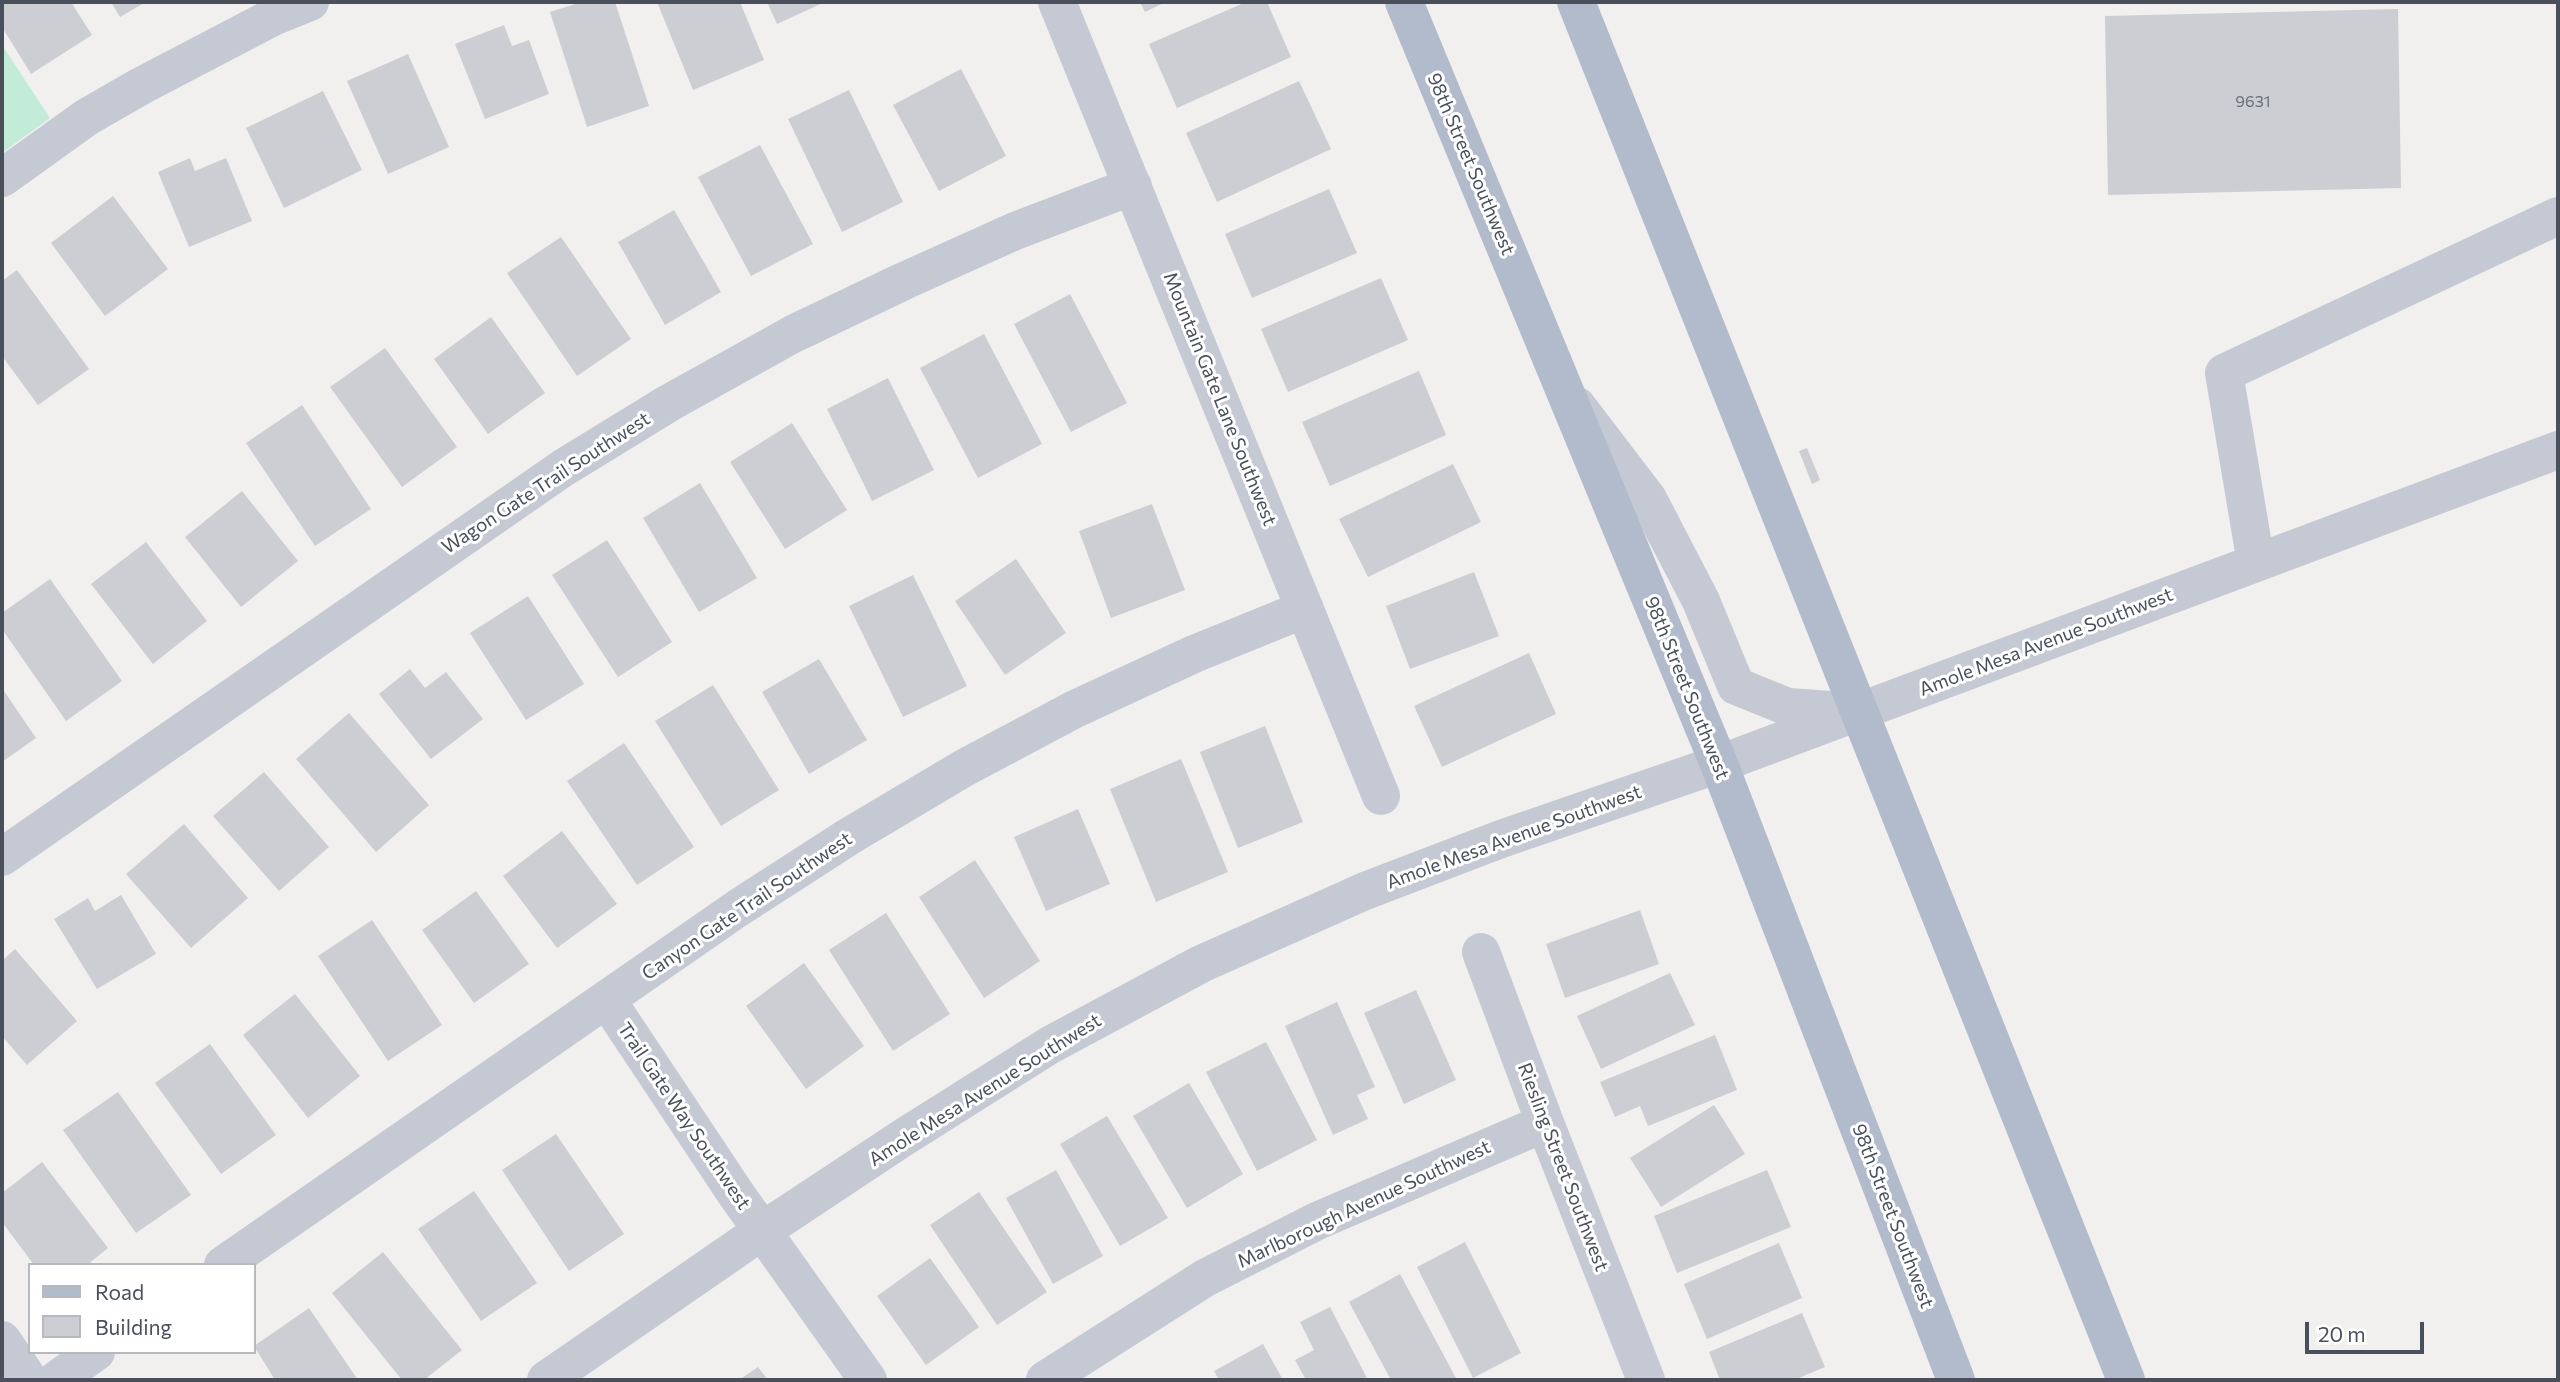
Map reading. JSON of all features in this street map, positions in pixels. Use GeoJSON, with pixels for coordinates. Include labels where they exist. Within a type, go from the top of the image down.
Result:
{"type":"FeatureCollection","features":[{"type":"Feature","properties":{"kind":"main road","name":"98th Street Southwest"},"geometry":{"type":"LineString","coordinates":[[1404,2],[1719,764],[1956,1380]]}},
{"type":"Feature","properties":{"kind":"main road"},"geometry":{"type":"LineString","coordinates":[[1576,2],[2126,1380]]}},
{"type":"Feature","properties":{"kind":"street"},"geometry":{"type":"LineString","coordinates":[[2,178],[87,117],[141,86],[273,17],[310,2]]}},
{"type":"Feature","properties":{"kind":"street","name":"Mountain Gate Lane Southwest"},"geometry":{"type":"LineString","coordinates":[[1058,2],[1381,796]]}},
{"type":"Feature","properties":{"kind":"street","name":"Wagon Gate Trail Southwest"},"geometry":{"type":"LineString","coordinates":[[2,857],[563,468],[669,403],[793,334],[904,281],[1016,231],[1133,186]]}},
{"type":"Feature","properties":{"kind":"street"},"geometry":{"type":"LineString","coordinates":[[2256,563],[2224,373],[2558,216]]}},
{"type":"Feature","properties":{"kind":"street"},"geometry":{"type":"LineString","coordinates":[[1565,391],[1648,499],[1701,601],[1736,686],[1788,707],[1860,712]]}},
{"type":"Feature","properties":{"kind":"street","name":"Amole Mesa Avenue Southwest"},"geometry":{"type":"LineString","coordinates":[[547,1380],[762,1231],[1050,1045],[1201,964],[1402,877],[1501,839],[1719,764],[2558,450]]}},
{"type":"Feature","properties":{"kind":"street","name":"Canyon Gate Trail Southwest"},"geometry":{"type":"LineString","coordinates":[[226,1263],[738,908],[848,837],[964,768],[1075,709],[1194,654],[1305,609]]}},
{"type":"Feature","properties":{"kind":"street","name":"Riesling Street Southwest"},"geometry":{"type":"LineString","coordinates":[[1482,952],[1545,1123],[1646,1380]]}},
{"type":"Feature","properties":{"kind":"street","name":"Trail Gate Way Southwest"},"geometry":{"type":"LineString","coordinates":[[607,1000],[762,1231],[868,1380]]}},
{"type":"Feature","properties":{"kind":"street","name":"Marlborough Avenue Southwest"},"geometry":{"type":"LineString","coordinates":[[1045,1380],[1217,1272],[1317,1221],[1545,1123]]}},
{"type":"Feature","properties":{"kind":"street"},"geometry":{"type":"LineString","coordinates":[[2,1340],[29,1380]]}},
{"type":"Feature","properties":{"kind":"street"},"geometry":{"type":"LineString","coordinates":[[56,1380],[93,1354]]}},
{"type":"Feature","properties":{"kind":"green space"},"geometry":{"type":"Polygon","coordinates":[[[2,45],[50,118],[2,153],[2,45]]]}},
{"type":"Feature","properties":{"kind":"building"},"geometry":{"type":"Polygon","coordinates":[[[2,2],[71,2],[92,35],[31,74],[2,27],[2,2]]]}},
{"type":"Feature","properties":{"kind":"building"},"geometry":{"type":"Polygon","coordinates":[[[111,2],[146,2],[120,17],[111,2]]]}},
{"type":"Feature","properties":{"kind":"building"},"geometry":{"type":"Polygon","coordinates":[[[582,2],[615,2],[649,106],[587,127],[550,12],[582,2]]]}},
{"type":"Feature","properties":{"kind":"building"},"geometry":{"type":"Polygon","coordinates":[[[657,2],[740,2],[764,60],[693,90],[657,2]]]}},
{"type":"Feature","properties":{"kind":"building"},"geometry":{"type":"Polygon","coordinates":[[[767,2],[825,2],[777,24],[767,2]]]}},
{"type":"Feature","properties":{"kind":"building"},"geometry":{"type":"Polygon","coordinates":[[[1140,2],[1166,2],[1145,12],[1140,2]]]}},
{"type":"Feature","properties":{"kind":"building"},"geometry":{"type":"Polygon","coordinates":[[[1246,2],[1267,2],[1291,57],[1177,108],[1149,44],[1246,2]]]}},
{"type":"Feature","properties":{"kind":"building"},"geometry":{"type":"Polygon","coordinates":[[[2398,9],[2401,188],[2108,195],[2105,16],[2398,9]]]}},
{"type":"Feature","properties":{"kind":"building"},"geometry":{"type":"Polygon","coordinates":[[[504,25],[512,46],[529,40],[549,94],[485,119],[455,44],[504,25]]]}},
{"type":"Feature","properties":{"kind":"building"},"geometry":{"type":"Polygon","coordinates":[[[408,54],[449,147],[388,174],[347,81],[408,54]]]}},
{"type":"Feature","properties":{"kind":"building"},"geometry":{"type":"Polygon","coordinates":[[[961,69],[1006,156],[939,191],[893,105],[961,69]]]}},
{"type":"Feature","properties":{"kind":"building"},"geometry":{"type":"Polygon","coordinates":[[[1299,81],[1331,149],[1217,202],[1186,133],[1299,81]]]}},
{"type":"Feature","properties":{"kind":"building"},"geometry":{"type":"Polygon","coordinates":[[[849,90],[903,202],[842,232],[788,119],[849,90]]]}},
{"type":"Feature","properties":{"kind":"building"},"geometry":{"type":"Polygon","coordinates":[[[323,91],[362,170],[284,208],[246,128],[323,91]]]}},
{"type":"Feature","properties":{"kind":"building"},"geometry":{"type":"Polygon","coordinates":[[[760,145],[813,244],[751,276],[698,177],[760,145]]]}},
{"type":"Feature","properties":{"kind":"building"},"geometry":{"type":"Polygon","coordinates":[[[190,158],[195,171],[226,158],[252,221],[189,247],[158,172],[190,158]]]}},
{"type":"Feature","properties":{"kind":"building"},"geometry":{"type":"Polygon","coordinates":[[[1329,189],[1357,253],[1252,298],[1225,234],[1329,189]]]}},
{"type":"Feature","properties":{"kind":"building"},"geometry":{"type":"Polygon","coordinates":[[[113,196],[168,269],[105,316],[51,243],[113,196]]]}},
{"type":"Feature","properties":{"kind":"building"},"geometry":{"type":"Polygon","coordinates":[[[674,210],[721,292],[665,325],[618,242],[674,210]]]}},
{"type":"Feature","properties":{"kind":"building"},"geometry":{"type":"Polygon","coordinates":[[[561,237],[631,339],[577,376],[507,273],[561,237]]]}},
{"type":"Feature","properties":{"kind":"building"},"geometry":{"type":"Polygon","coordinates":[[[17,270],[89,369],[38,405],[2,356],[2,281],[17,270]]]}},
{"type":"Feature","properties":{"kind":"building"},"geometry":{"type":"Polygon","coordinates":[[[1381,278],[1408,340],[1288,392],[1261,329],[1381,278]]]}},
{"type":"Feature","properties":{"kind":"building"},"geometry":{"type":"Polygon","coordinates":[[[1070,294],[1127,403],[1071,432],[1014,324],[1070,294]]]}},
{"type":"Feature","properties":{"kind":"building"},"geometry":{"type":"Polygon","coordinates":[[[491,317],[545,393],[488,434],[434,359],[491,317]]]}},
{"type":"Feature","properties":{"kind":"building"},"geometry":{"type":"Polygon","coordinates":[[[984,334],[1042,444],[978,478],[920,368],[984,334]]]}},
{"type":"Feature","properties":{"kind":"building"},"geometry":{"type":"Polygon","coordinates":[[[385,348],[457,447],[402,487],[330,387],[385,348]]]}},
{"type":"Feature","properties":{"kind":"building"},"geometry":{"type":"Polygon","coordinates":[[[1419,371],[1446,435],[1330,486],[1302,422],[1419,371]]]}},
{"type":"Feature","properties":{"kind":"building"},"geometry":{"type":"Polygon","coordinates":[[[888,378],[934,470],[872,501],[827,409],[888,378]]]}},
{"type":"Feature","properties":{"kind":"building"},"geometry":{"type":"Polygon","coordinates":[[[302,405],[371,509],[315,546],[246,443],[302,405]]]}},
{"type":"Feature","properties":{"kind":"building"},"geometry":{"type":"Polygon","coordinates":[[[792,423],[847,510],[785,549],[730,462],[792,423]]]}},
{"type":"Feature","properties":{"kind":"building"},"geometry":{"type":"Polygon","coordinates":[[[1807,448],[1820,480],[1812,484],[1799,451],[1807,448]]]}},
{"type":"Feature","properties":{"kind":"building"},"geometry":{"type":"Polygon","coordinates":[[[1453,464],[1481,522],[1368,577],[1339,519],[1453,464]]]}},
{"type":"Feature","properties":{"kind":"building"},"geometry":{"type":"Polygon","coordinates":[[[700,483],[757,578],[699,612],[643,518],[700,483]]]}},
{"type":"Feature","properties":{"kind":"building"},"geometry":{"type":"Polygon","coordinates":[[[242,491],[298,561],[241,607],[185,537],[242,491]]]}},
{"type":"Feature","properties":{"kind":"building"},"geometry":{"type":"Polygon","coordinates":[[[1152,504],[1185,590],[1111,618],[1079,531],[1152,504]]]}},
{"type":"Feature","properties":{"kind":"building"},"geometry":{"type":"Polygon","coordinates":[[[607,540],[672,642],[618,677],[552,575],[607,540]]]}},
{"type":"Feature","properties":{"kind":"building"},"geometry":{"type":"Polygon","coordinates":[[[146,542],[207,621],[153,664],[91,584],[146,542]]]}},
{"type":"Feature","properties":{"kind":"building"},"geometry":{"type":"Polygon","coordinates":[[[1016,559],[1066,633],[1005,675],[955,601],[1016,559]]]}},
{"type":"Feature","properties":{"kind":"building"},"geometry":{"type":"Polygon","coordinates":[[[1474,572],[1499,636],[1410,669],[1386,606],[1474,572]]]}},
{"type":"Feature","properties":{"kind":"building"},"geometry":{"type":"Polygon","coordinates":[[[913,575],[967,686],[903,717],[849,606],[913,575]]]}},
{"type":"Feature","properties":{"kind":"building"},"geometry":{"type":"Polygon","coordinates":[[[50,579],[122,681],[66,721],[2,629],[2,613],[50,579]]]}},
{"type":"Feature","properties":{"kind":"building"},"geometry":{"type":"Polygon","coordinates":[[[528,596],[584,684],[526,720],[470,633],[528,596]]]}},
{"type":"Feature","properties":{"kind":"building"},"geometry":{"type":"Polygon","coordinates":[[[1529,653],[1556,714],[1442,767],[1414,706],[1529,653]]]}},
{"type":"Feature","properties":{"kind":"building"},"geometry":{"type":"Polygon","coordinates":[[[819,659],[867,740],[809,774],[762,692],[819,659]]]}},
{"type":"Feature","properties":{"kind":"building"},"geometry":{"type":"Polygon","coordinates":[[[410,669],[425,688],[446,672],[483,719],[431,759],[379,694],[410,669]]]}},
{"type":"Feature","properties":{"kind":"building"},"geometry":{"type":"Polygon","coordinates":[[[713,685],[779,790],[721,826],[655,721],[713,685]]]}},
{"type":"Feature","properties":{"kind":"building"},"geometry":{"type":"Polygon","coordinates":[[[2,688],[36,738],[2,762],[2,688]]]}},
{"type":"Feature","properties":{"kind":"building"},"geometry":{"type":"Polygon","coordinates":[[[349,713],[429,805],[376,852],[296,759],[349,713]]]}},
{"type":"Feature","properties":{"kind":"building"},"geometry":{"type":"Polygon","coordinates":[[[1265,726],[1303,822],[1238,848],[1200,752],[1265,726]]]}},
{"type":"Feature","properties":{"kind":"building"},"geometry":{"type":"Polygon","coordinates":[[[624,743],[694,847],[637,885],[567,781],[624,743]]]}},
{"type":"Feature","properties":{"kind":"building"},"geometry":{"type":"Polygon","coordinates":[[[1181,759],[1228,872],[1156,902],[1110,789],[1181,759]]]}},
{"type":"Feature","properties":{"kind":"building"},"geometry":{"type":"Polygon","coordinates":[[[264,772],[329,847],[279,891],[213,816],[264,772]]]}},
{"type":"Feature","properties":{"kind":"building"},"geometry":{"type":"Polygon","coordinates":[[[1078,809],[1110,884],[1046,911],[1014,837],[1078,809]]]}},
{"type":"Feature","properties":{"kind":"building"},"geometry":{"type":"Polygon","coordinates":[[[184,824],[248,898],[191,948],[126,874],[184,824]]]}},
{"type":"Feature","properties":{"kind":"building"},"geometry":{"type":"Polygon","coordinates":[[[562,831],[617,904],[557,948],[503,876],[562,831]]]}},
{"type":"Feature","properties":{"kind":"building"},"geometry":{"type":"Polygon","coordinates":[[[975,860],[1040,961],[984,998],[919,897],[975,860]]]}},
{"type":"Feature","properties":{"kind":"building"},"geometry":{"type":"Polygon","coordinates":[[[476,891],[529,964],[474,1003],[422,930],[476,891]]]}},
{"type":"Feature","properties":{"kind":"building"},"geometry":{"type":"Polygon","coordinates":[[[121,895],[156,954],[97,989],[54,919],[88,898],[95,911],[121,895]]]}},
{"type":"Feature","properties":{"kind":"building"},"geometry":{"type":"Polygon","coordinates":[[[1640,910],[1659,964],[1565,998],[1546,944],[1640,910]]]}},
{"type":"Feature","properties":{"kind":"building"},"geometry":{"type":"Polygon","coordinates":[[[886,913],[950,1014],[893,1051],[829,950],[886,913]]]}},
{"type":"Feature","properties":{"kind":"building"},"geometry":{"type":"Polygon","coordinates":[[[372,920],[442,1025],[388,1061],[318,956],[372,920]]]}},
{"type":"Feature","properties":{"kind":"building"},"geometry":{"type":"Polygon","coordinates":[[[15,949],[77,1021],[27,1065],[2,1036],[2,961],[15,949]]]}},
{"type":"Feature","properties":{"kind":"building"},"geometry":{"type":"Polygon","coordinates":[[[804,963],[864,1046],[806,1089],[746,1006],[804,963]]]}},
{"type":"Feature","properties":{"kind":"building"},"geometry":{"type":"Polygon","coordinates":[[[1670,973],[1695,1025],[1601,1069],[1577,1016],[1670,973]]]}},
{"type":"Feature","properties":{"kind":"building"},"geometry":{"type":"Polygon","coordinates":[[[1416,990],[1456,1080],[1404,1104],[1364,1013],[1416,990]]]}},
{"type":"Feature","properties":{"kind":"building"},"geometry":{"type":"Polygon","coordinates":[[[295,994],[360,1076],[308,1118],[243,1035],[295,994]]]}},
{"type":"Feature","properties":{"kind":"building"},"geometry":{"type":"Polygon","coordinates":[[[1337,1002],[1375,1087],[1357,1095],[1368,1119],[1333,1135],[1285,1026],[1337,1002]]]}},
{"type":"Feature","properties":{"kind":"building"},"geometry":{"type":"Polygon","coordinates":[[[1715,1035],[1737,1090],[1648,1126],[1640,1106],[1615,1117],[1600,1082],[1715,1035]]]}},
{"type":"Feature","properties":{"kind":"building"},"geometry":{"type":"Polygon","coordinates":[[[1266,1042],[1317,1140],[1257,1171],[1206,1072],[1266,1042]]]}},
{"type":"Feature","properties":{"kind":"building"},"geometry":{"type":"Polygon","coordinates":[[[210,1044],[276,1135],[221,1174],[155,1083],[210,1044]]]}},
{"type":"Feature","properties":{"kind":"building"},"geometry":{"type":"Polygon","coordinates":[[[1189,1083],[1243,1174],[1187,1208],[1133,1116],[1189,1083]]]}},
{"type":"Feature","properties":{"kind":"building"},"geometry":{"type":"Polygon","coordinates":[[[118,1092],[191,1195],[136,1233],[63,1130],[118,1092]]]}},
{"type":"Feature","properties":{"kind":"building"},"geometry":{"type":"Polygon","coordinates":[[[1714,1105],[1745,1154],[1661,1207],[1630,1158],[1714,1105]]]}},
{"type":"Feature","properties":{"kind":"building"},"geometry":{"type":"Polygon","coordinates":[[[1107,1116],[1168,1218],[1120,1246],[1060,1144],[1107,1116]]]}},
{"type":"Feature","properties":{"kind":"building"},"geometry":{"type":"Polygon","coordinates":[[[556,1134],[624,1234],[569,1271],[502,1170],[556,1134]]]}},
{"type":"Feature","properties":{"kind":"building"},"geometry":{"type":"Polygon","coordinates":[[[42,1162],[108,1248],[89,1263],[33,1263],[2,1222],[2,1193],[42,1162]]]}},
{"type":"Feature","properties":{"kind":"building"},"geometry":{"type":"Polygon","coordinates":[[[1056,1170],[1103,1256],[1053,1284],[1006,1198],[1056,1170]]]}},
{"type":"Feature","properties":{"kind":"building"},"geometry":{"type":"Polygon","coordinates":[[[1767,1170],[1791,1227],[1677,1273],[1654,1216],[1767,1170]]]}},
{"type":"Feature","properties":{"kind":"building"},"geometry":{"type":"Polygon","coordinates":[[[474,1191],[537,1283],[481,1321],[418,1229],[474,1191]]]}},
{"type":"Feature","properties":{"kind":"building"},"geometry":{"type":"Polygon","coordinates":[[[979,1192],[1047,1292],[997,1325],[930,1225],[979,1192]]]}},
{"type":"Feature","properties":{"kind":"building"},"geometry":{"type":"Polygon","coordinates":[[[1465,1242],[1521,1353],[1473,1378],[1417,1267],[1465,1242]]]}},
{"type":"Feature","properties":{"kind":"building"},"geometry":{"type":"Polygon","coordinates":[[[1779,1243],[1802,1298],[1707,1339],[1684,1284],[1779,1243]]]}},
{"type":"Feature","properties":{"kind":"building"},"geometry":{"type":"Polygon","coordinates":[[[383,1252],[462,1350],[424,1380],[402,1380],[332,1293],[383,1252]]]}},
{"type":"Feature","properties":{"kind":"building"},"geometry":{"type":"Polygon","coordinates":[[[930,1258],[979,1327],[926,1365],[877,1296],[930,1258]]]}},
{"type":"Feature","properties":{"kind":"building"},"geometry":{"type":"Polygon","coordinates":[[[1400,1274],[1456,1378],[1391,1380],[1349,1302],[1400,1274]]]}},
{"type":"Feature","properties":{"kind":"building"},"geometry":{"type":"Polygon","coordinates":[[[1330,1307],[1368,1380],[1306,1380],[1295,1360],[1314,1350],[1300,1322],[1330,1307]]]}},
{"type":"Feature","properties":{"kind":"building"},"geometry":{"type":"Polygon","coordinates":[[[309,1308],[358,1380],[275,1380],[256,1349],[256,1345],[309,1308]]]}},
{"type":"Feature","properties":{"kind":"building"},"geometry":{"type":"Polygon","coordinates":[[[1802,1313],[1825,1367],[1794,1380],[1720,1380],[1709,1352],[1802,1313]]]}},
{"type":"Feature","properties":{"kind":"building"},"geometry":{"type":"Polygon","coordinates":[[[1263,1344],[1283,1380],[1219,1380],[1214,1371],[1263,1344]]]}},
{"type":"Feature","properties":{"kind":"building"},"geometry":{"type":"Polygon","coordinates":[[[758,1367],[768,1380],[739,1380],[758,1367]]]}}]}
